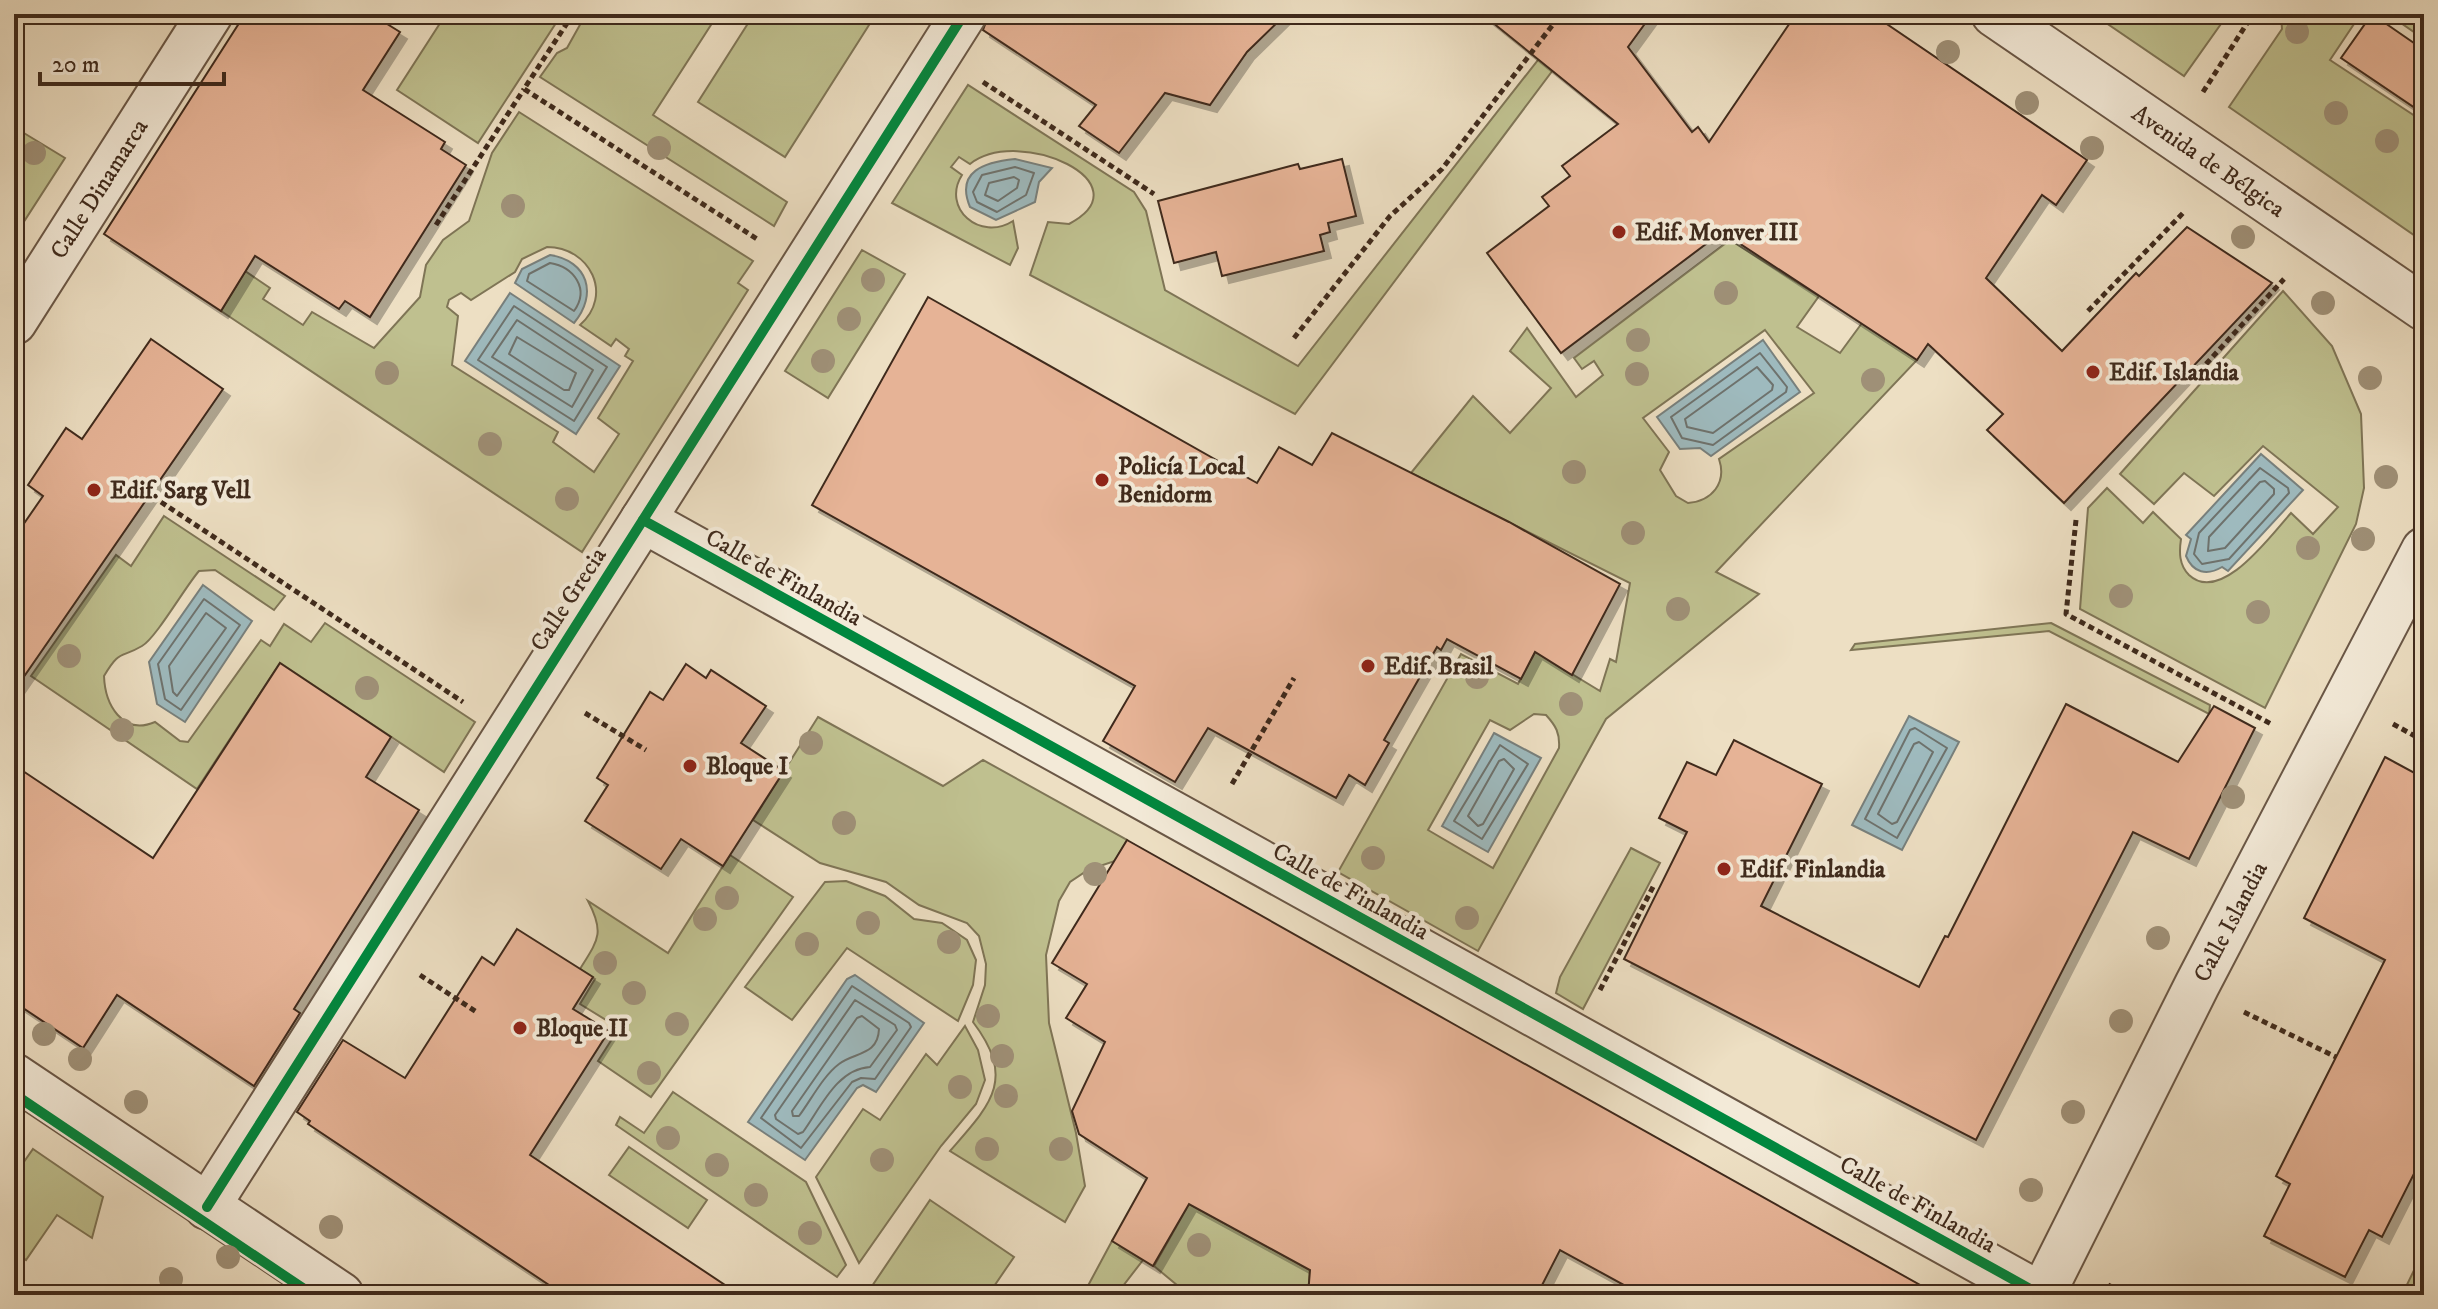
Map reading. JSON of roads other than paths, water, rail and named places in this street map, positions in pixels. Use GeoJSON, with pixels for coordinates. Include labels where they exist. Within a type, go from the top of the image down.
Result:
{"type":"FeatureCollection","features":[{"type":"Feature","properties":{"kind":"street","name":"Calle Dinamarca"},"geometry":{"type":"LineString","coordinates":[[14,322],[210,14]]}},
{"type":"Feature","properties":{"kind":"street","name":"Calle Grecia"},"geometry":{"type":"LineString","coordinates":[[207,1207],[964,14]]}},
{"type":"Feature","properties":{"kind":"street","name":"Avenida de Bélgica"},"geometry":{"type":"LineString","coordinates":[[1994,14],[2424,308]]}},
{"type":"Feature","properties":{"kind":"street","name":"Calle de Finlandia"},"geometry":{"type":"LineString","coordinates":[[643,520],[2042,1295]]}},
{"type":"Feature","properties":{"kind":"street","name":"Calle Islandia"},"geometry":{"type":"LineString","coordinates":[[2042,1295],[2197,985],[2424,550]]}},
{"type":"Feature","properties":{"kind":"street"},"geometry":{"type":"LineString","coordinates":[[14,1076],[341,1295]]}},
{"type":"Feature","properties":{"kind":"water"},"geometry":{"type":"Polygon","coordinates":[[[1015,159],[1052,168],[1039,182],[1035,202],[996,220],[970,207],[966,185],[970,177],[984,166],[1015,159]]]}},
{"type":"Feature","properties":{"kind":"water"},"geometry":{"type":"Polygon","coordinates":[[[550,255],[573,264],[585,280],[586,301],[574,323],[515,283],[522,269],[550,255]]]}},
{"type":"Feature","properties":{"kind":"water"},"geometry":{"type":"Polygon","coordinates":[[[510,293],[620,366],[576,434],[465,361],[510,293]]]}},
{"type":"Feature","properties":{"kind":"water"},"geometry":{"type":"Polygon","coordinates":[[[1763,340],[1800,392],[1711,456],[1700,448],[1680,449],[1657,417],[1763,340]]]}},
{"type":"Feature","properties":{"kind":"water"},"geometry":{"type":"Polygon","coordinates":[[[2261,454],[2303,490],[2228,571],[2222,567],[2206,572],[2197,569],[2186,556],[2191,539],[2186,535],[2261,454]]]}},
{"type":"Feature","properties":{"kind":"water"},"geometry":{"type":"Polygon","coordinates":[[[203,585],[252,621],[185,722],[157,704],[149,662],[203,585]]]}},
{"type":"Feature","properties":{"kind":"water"},"geometry":{"type":"Polygon","coordinates":[[[1909,716],[1959,742],[1902,850],[1852,825],[1909,716]]]}},
{"type":"Feature","properties":{"kind":"water"},"geometry":{"type":"Polygon","coordinates":[[[1494,733],[1541,758],[1488,852],[1442,826],[1494,733]]]}},
{"type":"Feature","properties":{"kind":"water"},"geometry":{"type":"Polygon","coordinates":[[[855,975],[924,1023],[876,1092],[863,1085],[857,1088],[805,1160],[748,1122],[847,979],[855,975]]]}},
{"type":"Feature","properties":{"kind":"place","name":"Edif. Monver III"},"geometry":{"type":"Point","coordinates":[1619,232]}},
{"type":"Feature","properties":{"kind":"place","name":"Edif. Islandia"},"geometry":{"type":"Point","coordinates":[2093,372]}},
{"type":"Feature","properties":{"kind":"place","name":"Policía Local Benidorm"},"geometry":{"type":"Point","coordinates":[1102,480]}},
{"type":"Feature","properties":{"kind":"place","name":"Edif. Sarg Vell"},"geometry":{"type":"Point","coordinates":[94,490]}},
{"type":"Feature","properties":{"kind":"place","name":"Edif. Brasil"},"geometry":{"type":"Point","coordinates":[1368,666]}},
{"type":"Feature","properties":{"kind":"place","name":"Bloque I"},"geometry":{"type":"Point","coordinates":[690,766]}},
{"type":"Feature","properties":{"kind":"place","name":"Edif. Finlandia"},"geometry":{"type":"Point","coordinates":[1724,869]}},
{"type":"Feature","properties":{"kind":"place","name":"Bloque II"},"geometry":{"type":"Point","coordinates":[520,1028]}}]}
